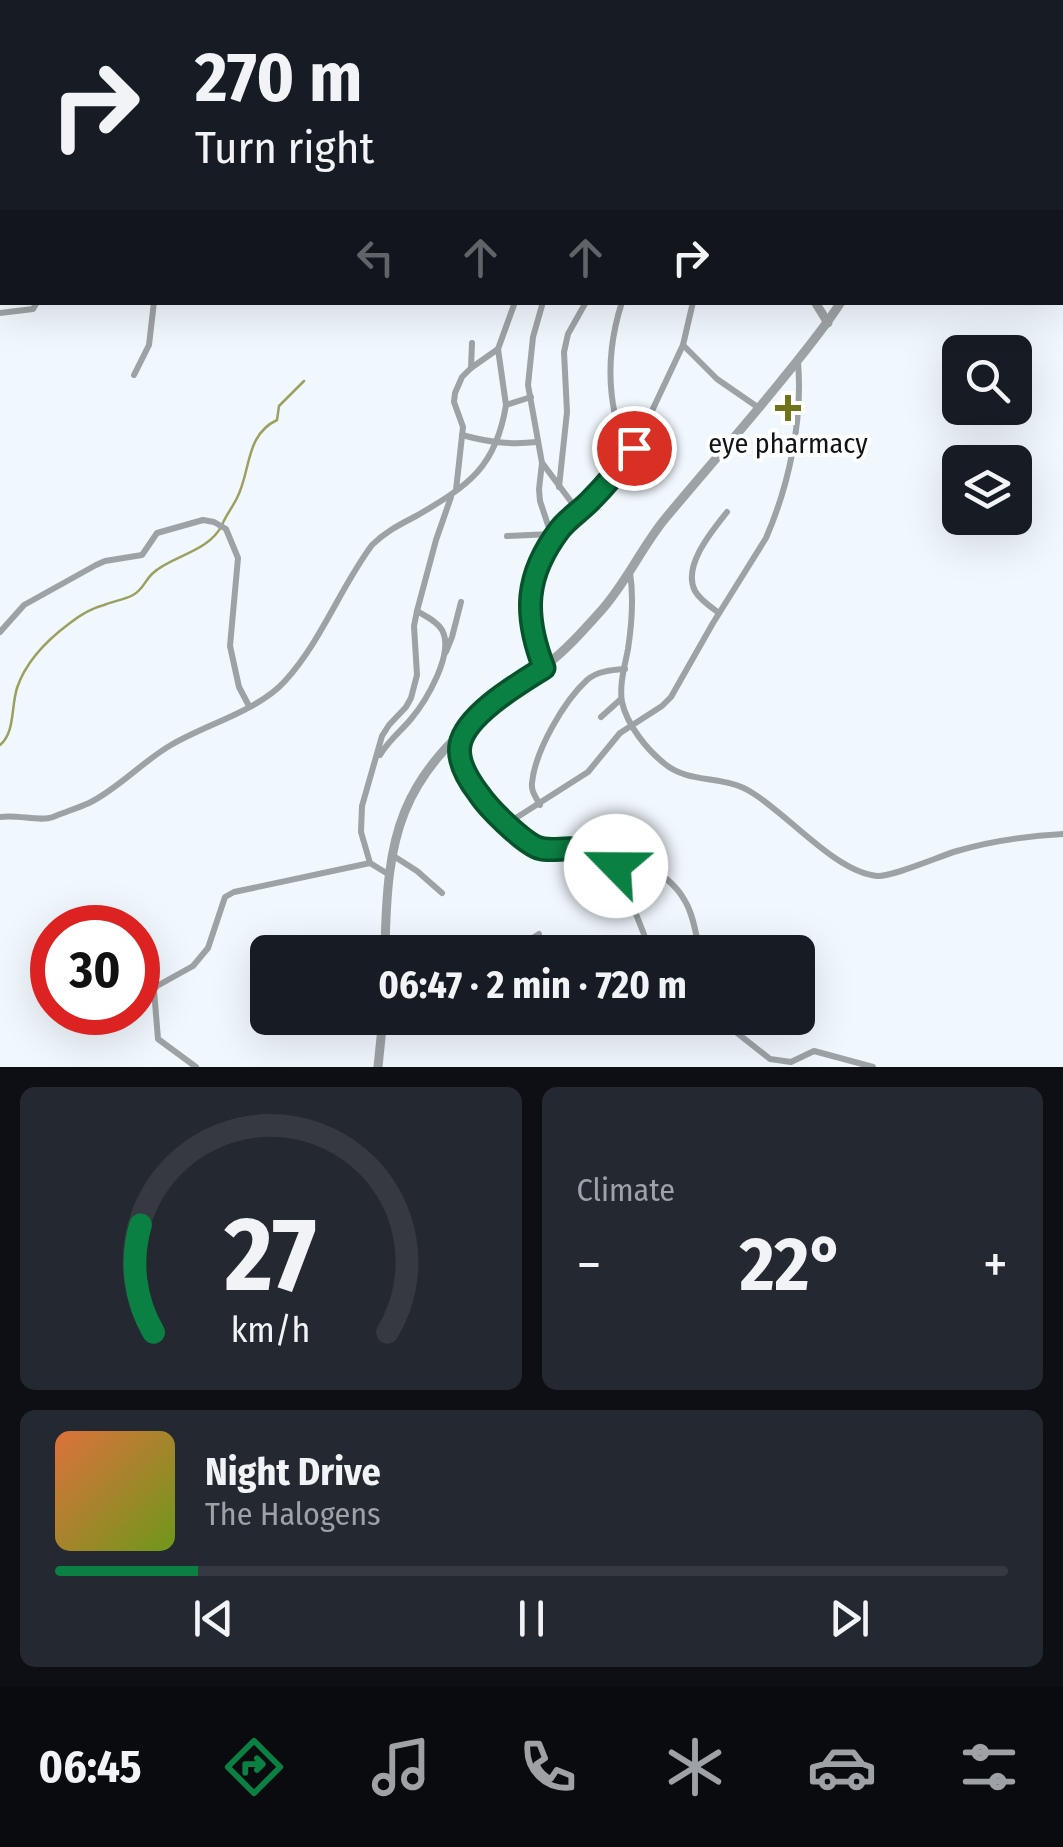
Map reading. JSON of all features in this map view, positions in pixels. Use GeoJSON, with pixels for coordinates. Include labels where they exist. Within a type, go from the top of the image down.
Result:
{"type":"FeatureCollection","features":[{"type":"Feature","properties":{"kind":"street"},"geometry":{"type":"LineString","coordinates":[[0,313],[33,309],[35,305]]}},
{"type":"Feature","properties":{"kind":"street"},"geometry":{"type":"LineString","coordinates":[[134,375],[149,345],[154,305]]}},
{"type":"Feature","properties":{"kind":"street"},"geometry":{"type":"LineString","coordinates":[[0,817],[52,818],[90,802],[169,746],[279,688],[319,636],[372,545],[385,532],[453,494],[482,468],[496,444],[506,405],[498,349],[514,305]]}},
{"type":"Feature","properties":{"kind":"street"},"geometry":{"type":"LineString","coordinates":[[542,305],[535,325],[528,385],[537,442],[542,463],[578,511]]}},
{"type":"Feature","properties":{"kind":"street"},"geometry":{"type":"LineString","coordinates":[[559,487],[568,412],[564,352],[568,334],[584,305]]}},
{"type":"Feature","properties":{"kind":"street"},"geometry":{"type":"LineString","coordinates":[[621,305],[613,347],[610,400],[635,484]]}},
{"type":"Feature","properties":{"kind":"street"},"geometry":{"type":"LineString","coordinates":[[544,668],[530,596],[540,557],[552,538],[626,460],[684,345],[692,305]]}},
{"type":"Feature","properties":{"kind":"street"},"geometry":{"type":"LineString","coordinates":[[817,305],[828,323]]}},
{"type":"Feature","properties":{"kind":"street"},"geometry":{"type":"LineString","coordinates":[[386,935],[391,854],[404,809],[421,779],[468,726],[544,668],[616,594],[662,523],[839,305]]}},
{"type":"Feature","properties":{"kind":"street"},"geometry":{"type":"LineString","coordinates":[[471,368],[472,343]]}},
{"type":"Feature","properties":{"kind":"street"},"geometry":{"type":"LineString","coordinates":[[684,345],[717,379],[759,408]]}},
{"type":"Feature","properties":{"kind":"street"},"geometry":{"type":"LineString","coordinates":[[370,863],[360,816],[382,736],[406,707],[417,675],[414,626],[436,540],[453,494],[462,434],[462,420],[454,400],[458,383],[471,368],[498,349]]}},
{"type":"Feature","properties":{"kind":"street"},"geometry":{"type":"LineString","coordinates":[[508,823],[588,772],[620,733],[670,697],[766,538],[790,457],[798,402],[798,360]]}},
{"type":"Feature","properties":{"kind":"street"},"geometry":{"type":"LineString","coordinates":[[506,405],[532,397]]}},
{"type":"Feature","properties":{"kind":"street"},"geometry":{"type":"LineString","coordinates":[[462,434],[496,444],[537,442]]}},
{"type":"Feature","properties":{"kind":"street"},"geometry":{"type":"LineString","coordinates":[[542,463],[538,489],[552,538]]}},
{"type":"Feature","properties":{"kind":"street"},"geometry":{"type":"LineString","coordinates":[[719,613],[696,594],[692,572],[727,512]]}},
{"type":"Feature","properties":{"kind":"street"},"geometry":{"type":"LineString","coordinates":[[0,632],[24,605],[96,566],[142,556],[157,534],[203,520],[214,522],[226,529],[238,558],[230,646],[239,688],[249,706]]}},
{"type":"Feature","properties":{"kind":"street"},"geometry":{"type":"LineString","coordinates":[[507,536],[552,538]]}},
{"type":"Feature","properties":{"kind":"street"},"geometry":{"type":"LineString","coordinates":[[630,570],[632,606],[622,698],[646,745],[671,769],[748,790],[852,868],[876,876],[1000,840],[1063,834]]}},
{"type":"Feature","properties":{"kind":"street"},"geometry":{"type":"LineString","coordinates":[[376,760],[421,706],[444,658],[461,602]]}},
{"type":"Feature","properties":{"kind":"street"},"geometry":{"type":"LineString","coordinates":[[417,610],[442,630],[444,658]]}},
{"type":"Feature","properties":{"kind":"street"},"geometry":{"type":"LineString","coordinates":[[540,804],[531,784],[556,722],[586,681],[602,672],[624,669]]}},
{"type":"Feature","properties":{"kind":"street"},"geometry":{"type":"LineString","coordinates":[[601,717],[622,698]]}},
{"type":"Feature","properties":{"kind":"street"},"geometry":{"type":"LineString","coordinates":[[468,726],[460,744],[464,769],[489,808],[538,848],[612,854],[660,874],[678,890],[690,910],[696,935]]}},
{"type":"Feature","properties":{"kind":"street"},"geometry":{"type":"LineString","coordinates":[[391,854],[442,894]]}},
{"type":"Feature","properties":{"kind":"street"},"geometry":{"type":"LineString","coordinates":[[612,854],[644,935]]}},
{"type":"Feature","properties":{"kind":"street"},"geometry":{"type":"LineString","coordinates":[[196,1067],[158,1040],[154,990],[193,966],[208,948],[226,896],[370,863],[388,874]]}},
{"type":"Feature","properties":{"kind":"street"},"geometry":{"type":"LineString","coordinates":[[378,1067],[381,1035]]}},
{"type":"Feature","properties":{"kind":"street"},"geometry":{"type":"LineString","coordinates":[[738,1035],[770,1059],[791,1062],[814,1051],[874,1067]]}},
{"type":"Feature","properties":{"kind":"waterway"},"geometry":{"type":"LineString","coordinates":[[0,745],[10,727],[21,678],[45,644],[86,612],[136,593],[161,567],[199,548],[216,534],[237,498],[259,435],[277,420],[279,406],[304,381]]}},
{"type":"Feature","properties":{"kind":"place","name":"eye pharmacy"},"geometry":{"type":"Point","coordinates":[788,408]}},
{"type":"Feature","properties":{"kind":"route"},"geometry":{"type":"LineString","coordinates":[[616,866],[612,854],[532,845],[493,812],[477,792],[464,769],[460,744],[468,726],[544,668],[530,596],[540,557],[560,529],[586,505],[634,448]]}}]}
